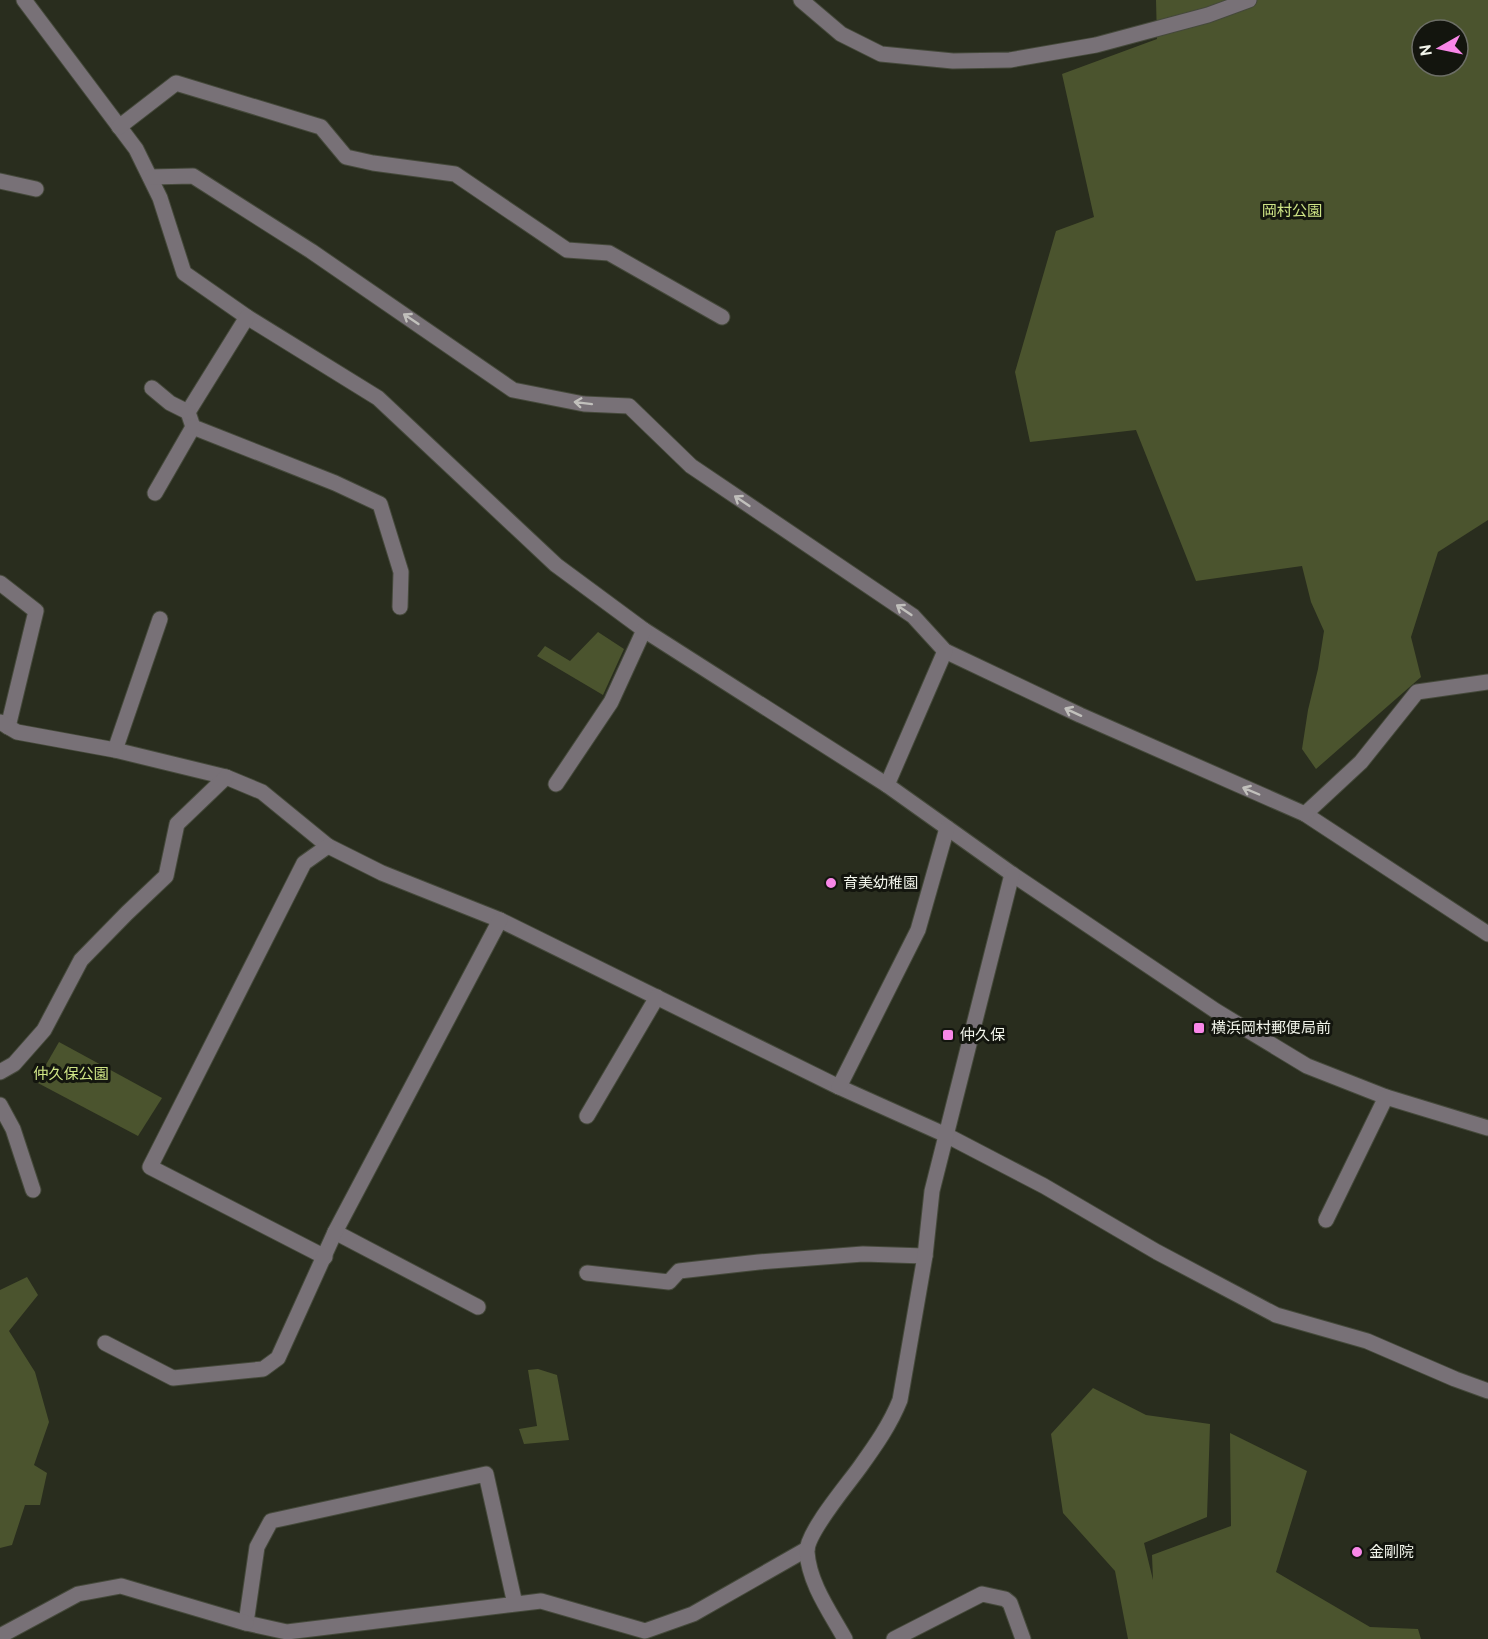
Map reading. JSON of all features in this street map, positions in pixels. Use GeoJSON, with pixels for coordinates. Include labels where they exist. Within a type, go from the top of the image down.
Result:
{"type":"FeatureCollection","features":[{"type":"Feature","properties":{"kind":"street"},"geometry":{"type":"LineString","coordinates":[[24,0],[136,149],[160,198],[184,273],[247,317],[378,398],[555,565],[644,630],[887,785],[1012,874],[1216,1011],[1307,1066],[1386,1097],[1488,1128]]}},
{"type":"Feature","properties":{"kind":"street"},"geometry":{"type":"LineString","coordinates":[[801,0],[841,34],[881,54],[953,62],[1010,60],[1096,45],[1208,15],[1249,0]]}},
{"type":"Feature","properties":{"kind":"street"},"geometry":{"type":"LineString","coordinates":[[119,127],[176,83],[321,127],[346,157],[455,174],[567,250],[609,254],[722,317]]}},
{"type":"Feature","properties":{"kind":"street"},"geometry":{"type":"LineString","coordinates":[[150,177],[193,176],[311,251],[513,390],[584,404],[629,406],[691,466],[913,616],[945,651],[1080,715],[1305,814],[1488,934]]}},
{"type":"Feature","properties":{"kind":"street"},"geometry":{"type":"LineString","coordinates":[[0,181],[36,189]]}},
{"type":"Feature","properties":{"kind":"street"},"geometry":{"type":"LineString","coordinates":[[188,412],[247,317]]}},
{"type":"Feature","properties":{"kind":"street"},"geometry":{"type":"LineString","coordinates":[[152,388],[170,403],[188,412],[193,427],[155,493]]}},
{"type":"Feature","properties":{"kind":"street"},"geometry":{"type":"LineString","coordinates":[[193,427],[335,483],[380,504],[401,572],[400,607]]}},
{"type":"Feature","properties":{"kind":"street"},"geometry":{"type":"LineString","coordinates":[[0,583],[36,612],[4,725],[17,732],[115,750],[226,777],[262,792],[328,846],[382,873],[500,920],[839,1087],[946,1135],[1053,1191],[1157,1252],[1276,1315],[1367,1341],[1488,1391]]}},
{"type":"Feature","properties":{"kind":"street"},"geometry":{"type":"LineString","coordinates":[[115,750],[160,619]]}},
{"type":"Feature","properties":{"kind":"street"},"geometry":{"type":"LineString","coordinates":[[556,784],[611,702],[644,630]]}},
{"type":"Feature","properties":{"kind":"street"},"geometry":{"type":"LineString","coordinates":[[887,785],[945,651]]}},
{"type":"Feature","properties":{"kind":"street"},"geometry":{"type":"LineString","coordinates":[[1305,814],[1361,762],[1417,692],[1488,682]]}},
{"type":"Feature","properties":{"kind":"street"},"geometry":{"type":"LineString","coordinates":[[0,1071],[14,1064],[44,1030],[81,960],[166,876],[177,824],[226,777]]}},
{"type":"Feature","properties":{"kind":"street"},"geometry":{"type":"LineString","coordinates":[[839,1087],[918,930],[947,828]]}},
{"type":"Feature","properties":{"kind":"street"},"geometry":{"type":"LineString","coordinates":[[325,1257],[150,1167],[304,863],[328,846]]}},
{"type":"Feature","properties":{"kind":"street"},"geometry":{"type":"LineString","coordinates":[[0,1636],[78,1594],[121,1586],[286,1636],[541,1601],[647,1635],[693,1614],[807,1549],[821,1519],[893,1419],[900,1400],[924,1256],[932,1191],[1012,874]]}},
{"type":"Feature","properties":{"kind":"street"},"geometry":{"type":"LineString","coordinates":[[105,1342],[172,1378],[263,1370],[279,1359],[335,1232],[500,920]]}},
{"type":"Feature","properties":{"kind":"street"},"geometry":{"type":"LineString","coordinates":[[587,1116],[657,997]]}},
{"type":"Feature","properties":{"kind":"street"},"geometry":{"type":"LineString","coordinates":[[1326,1220],[1386,1097]]}},
{"type":"Feature","properties":{"kind":"street"},"geometry":{"type":"LineString","coordinates":[[0,1105],[13,1129],[33,1190]]}},
{"type":"Feature","properties":{"kind":"street"},"geometry":{"type":"LineString","coordinates":[[335,1232],[478,1307]]}},
{"type":"Feature","properties":{"kind":"street"},"geometry":{"type":"LineString","coordinates":[[587,1273],[669,1282],[679,1271],[759,1262],[863,1254],[924,1256]]}},
{"type":"Feature","properties":{"kind":"street"},"geometry":{"type":"LineString","coordinates":[[246,1623],[257,1547],[271,1521],[486,1474],[515,1604]]}},
{"type":"Feature","properties":{"kind":"street"},"geometry":{"type":"LineString","coordinates":[[807,1549],[813,1581],[845,1639]]}},
{"type":"Feature","properties":{"kind":"street"},"geometry":{"type":"LineString","coordinates":[[894,1639],[982,1594],[1005,1599],[1010,1603],[1023,1639]]}},
{"type":"Feature","properties":{"kind":"green space","name":"岡村公園"},"geometry":{"type":"Polygon","coordinates":[[[1156,0],[1488,0],[1488,520],[1438,552],[1411,637],[1421,677],[1316,769],[1302,749],[1324,631],[1311,602],[1302,566],[1196,581],[1136,430],[1030,442],[1015,372],[1056,231],[1094,217],[1062,74],[1157,39],[1156,0]]]}},
{"type":"Feature","properties":{"kind":"green space"},"geometry":{"type":"Polygon","coordinates":[[[598,632],[624,649],[603,695],[537,656],[545,646],[570,661],[598,632]]]}},
{"type":"Feature","properties":{"kind":"green space","name":"仲久保公園"},"geometry":{"type":"Polygon","coordinates":[[[59,1042],[162,1098],[138,1136],[36,1082],[59,1042]]]}},
{"type":"Feature","properties":{"kind":"green space"},"geometry":{"type":"Polygon","coordinates":[[[27,1277],[38,1295],[9,1331],[35,1372],[49,1422],[34,1465],[47,1473],[40,1505],[25,1505],[12,1545],[0,1548],[0,1290],[27,1277]]]}},
{"type":"Feature","properties":{"kind":"green space"},"geometry":{"type":"Polygon","coordinates":[[[538,1369],[557,1375],[569,1440],[524,1444],[519,1429],[537,1426],[528,1370],[538,1369]]]}},
{"type":"Feature","properties":{"kind":"green space"},"geometry":{"type":"Polygon","coordinates":[[[1093,1388],[1146,1415],[1210,1424],[1207,1517],[1144,1543],[1153,1580],[1152,1555],[1231,1526],[1230,1433],[1307,1471],[1276,1572],[1370,1627],[1418,1629],[1421,1639],[1128,1639],[1115,1571],[1063,1513],[1051,1434],[1093,1388]]]}},
{"type":"Feature","properties":{"kind":"place","name":"育美幼稚園"},"geometry":{"type":"Point","coordinates":[831,883]}},
{"type":"Feature","properties":{"kind":"place","name":"横浜岡村郵便局前"},"geometry":{"type":"Point","coordinates":[1199,1028]}},
{"type":"Feature","properties":{"kind":"place","name":"仲久保"},"geometry":{"type":"Point","coordinates":[948,1035]}},
{"type":"Feature","properties":{"kind":"place","name":"金剛院"},"geometry":{"type":"Point","coordinates":[1357,1552]}}]}
